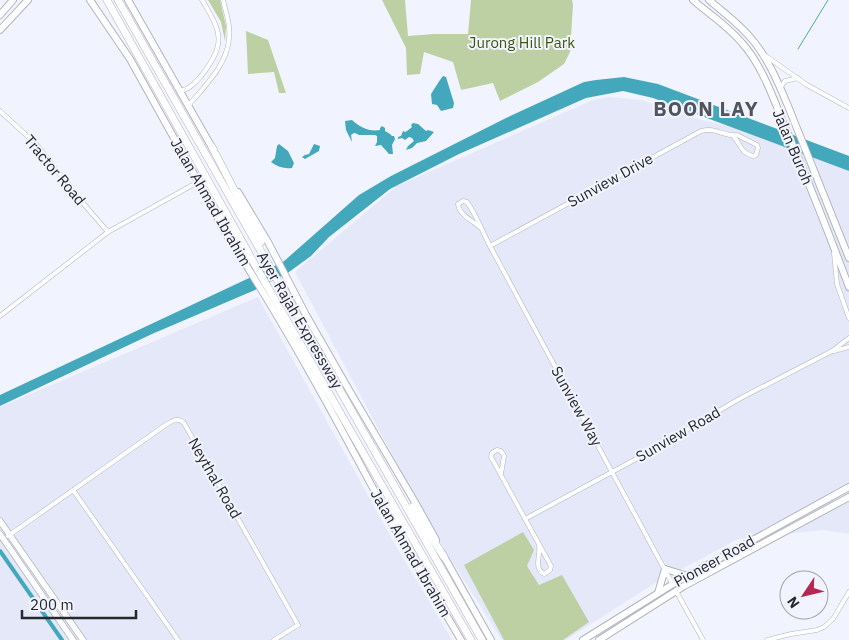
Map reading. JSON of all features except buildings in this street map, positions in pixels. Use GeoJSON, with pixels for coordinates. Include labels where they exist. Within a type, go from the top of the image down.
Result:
{"type":"FeatureCollection","features":[{"type":"Feature","properties":{"kind":"highway","name":"Ayer Rajah Expressway"},"geometry":{"type":"LineString","coordinates":[[107,0],[258,272],[471,640]]}},
{"type":"Feature","properties":{"kind":"highway","name":"Ayer Rajah Expressway"},"geometry":{"type":"LineString","coordinates":[[118,0],[482,640]]}},
{"type":"Feature","properties":{"kind":"highway"},"geometry":{"type":"LineString","coordinates":[[212,147],[262,245],[267,262]]}},
{"type":"Feature","properties":{"kind":"highway"},"geometry":{"type":"LineString","coordinates":[[212,205],[252,267],[258,272]]}},
{"type":"Feature","properties":{"kind":"highway"},"geometry":{"type":"LineString","coordinates":[[373,471],[382,495],[423,576]]}},
{"type":"Feature","properties":{"kind":"highway"},"geometry":{"type":"LineString","coordinates":[[401,496],[408,501],[444,557]]}},
{"type":"Feature","properties":{"kind":"main road"},"geometry":{"type":"LineString","coordinates":[[0,15],[13,0]]}},
{"type":"Feature","properties":{"kind":"main road"},"geometry":{"type":"LineString","coordinates":[[0,30],[28,0]]}},
{"type":"Feature","properties":{"kind":"main road","name":"Jalan Ahmad Ibrahim"},"geometry":{"type":"LineString","coordinates":[[90,0],[130,59],[212,205],[221,226],[266,298],[405,548],[461,640]]}},
{"type":"Feature","properties":{"kind":"main road","name":"Jalan Ahmad Ibrahim"},"geometry":{"type":"LineString","coordinates":[[128,0],[268,242],[306,315],[349,390],[432,530],[444,557],[491,640]]}},
{"type":"Feature","properties":{"kind":"main road","name":"Jalan Buroh"},"geometry":{"type":"LineString","coordinates":[[692,0],[729,30],[742,43],[754,60],[783,121],[849,287]]}},
{"type":"Feature","properties":{"kind":"main road","name":"Jalan Buroh"},"geometry":{"type":"LineString","coordinates":[[708,0],[738,24],[763,54],[780,88],[849,258]]}},
{"type":"Feature","properties":{"kind":"main road","name":"Pioneer Road"},"geometry":{"type":"LineString","coordinates":[[583,640],[673,584],[849,487]]}},
{"type":"Feature","properties":{"kind":"main road","name":"Pioneer Road"},"geometry":{"type":"LineString","coordinates":[[599,640],[676,590],[849,497]]}},
{"type":"Feature","properties":{"kind":"main road"},"geometry":{"type":"LineString","coordinates":[[0,521],[83,640]]}},
{"type":"Feature","properties":{"kind":"main road"},"geometry":{"type":"LineString","coordinates":[[2,536],[73,640]]}},
{"type":"Feature","properties":{"kind":"main road"},"geometry":{"type":"LineString","coordinates":[[658,593],[665,569],[688,576]]}},
{"type":"Feature","properties":{"kind":"street"},"geometry":{"type":"LineString","coordinates":[[180,91],[192,87],[205,71],[218,48],[218,30],[215,21],[202,0]]}},
{"type":"Feature","properties":{"kind":"street"},"geometry":{"type":"LineString","coordinates":[[188,106],[212,78],[226,53],[230,39],[229,24],[223,0]]}},
{"type":"Feature","properties":{"kind":"street","name":"Jalan Buroh"},"geometry":{"type":"LineString","coordinates":[[763,54],[798,78]]}},
{"type":"Feature","properties":{"kind":"street"},"geometry":{"type":"LineString","coordinates":[[205,71],[219,67]]}},
{"type":"Feature","properties":{"kind":"street"},"geometry":{"type":"LineString","coordinates":[[205,71],[212,78]]}},
{"type":"Feature","properties":{"kind":"street"},"geometry":{"type":"LineString","coordinates":[[798,78],[822,94],[849,108]]}},
{"type":"Feature","properties":{"kind":"street","name":"Jalan Buroh"},"geometry":{"type":"LineString","coordinates":[[780,88],[785,81],[798,78]]}},
{"type":"Feature","properties":{"kind":"street"},"geometry":{"type":"LineString","coordinates":[[192,87],[199,93]]}},
{"type":"Feature","properties":{"kind":"street","name":"Tractor Road"},"geometry":{"type":"LineString","coordinates":[[0,111],[37,146],[108,232]]}},
{"type":"Feature","properties":{"kind":"street","name":"Sunview Drive"},"geometry":{"type":"LineString","coordinates":[[490,246],[701,131],[713,130],[737,136],[757,146],[756,155],[749,155],[743,152],[733,136]]}},
{"type":"Feature","properties":{"kind":"street"},"geometry":{"type":"LineString","coordinates":[[0,316],[108,232],[198,182]]}},
{"type":"Feature","properties":{"kind":"street","name":"Sunview Way"},"geometry":{"type":"LineString","coordinates":[[481,228],[461,213],[458,204],[464,201],[467,202],[480,224],[490,246],[703,640]]}},
{"type":"Feature","properties":{"kind":"street"},"geometry":{"type":"LineString","coordinates":[[834,247],[837,284],[849,318]]}},
{"type":"Feature","properties":{"kind":"street","name":"Sunview Road"},"geometry":{"type":"LineString","coordinates":[[525,519],[648,452],[739,399],[832,351],[849,338]]}},
{"type":"Feature","properties":{"kind":"street","name":"Sunview Road"},"geometry":{"type":"LineString","coordinates":[[832,351],[849,347]]}},
{"type":"Feature","properties":{"kind":"street","name":"Neythal Road"},"geometry":{"type":"LineString","coordinates":[[2,536],[10,535],[175,420],[182,421],[298,625],[274,640]]}},
{"type":"Feature","properties":{"kind":"street"},"geometry":{"type":"LineString","coordinates":[[501,474],[504,456],[501,451],[497,450],[492,453],[491,457],[501,474],[551,567],[544,574],[540,572],[537,564],[540,555],[539,545]]}},
{"type":"Feature","properties":{"kind":"street"},"geometry":{"type":"LineString","coordinates":[[73,490],[178,640]]}},
{"type":"Feature","properties":{"kind":"street"},"geometry":{"type":"LineString","coordinates":[[767,640],[824,628],[833,620],[849,592]]}},
{"type":"Feature","properties":{"kind":"shaded area"},"geometry":{"type":"Polygon","coordinates":[[[610,97],[641,100],[694,118],[732,127],[849,171],[849,534],[823,530],[738,539],[652,585],[566,640],[502,640],[432,530],[295,272],[397,186],[593,100],[610,97]]]}},
{"type":"Feature","properties":{"kind":"shaded area"},"geometry":{"type":"Polygon","coordinates":[[[258,297],[396,546],[452,640],[0,640],[0,407],[258,297]]]}},
{"type":"Feature","properties":{"kind":"green space"},"geometry":{"type":"Polygon","coordinates":[[[208,0],[220,0],[226,26],[225,41],[221,22],[208,0]]]}},
{"type":"Feature","properties":{"kind":"green space","name":"Jurong Hill Park"},"geometry":{"type":"Polygon","coordinates":[[[382,0],[405,0],[408,36],[468,34],[471,0],[572,0],[570,52],[564,64],[538,82],[500,101],[493,83],[461,90],[453,62],[424,52],[420,74],[407,75],[406,48],[382,0]]]}},
{"type":"Feature","properties":{"kind":"green space"},"geometry":{"type":"Polygon","coordinates":[[[246,31],[268,40],[286,93],[279,93],[274,72],[248,74],[246,31]]]}},
{"type":"Feature","properties":{"kind":"green space"},"geometry":{"type":"Polygon","coordinates":[[[523,532],[534,550],[527,566],[539,585],[562,575],[589,622],[563,640],[504,640],[464,565],[523,532]]]}},
{"type":"Feature","properties":{"kind":"water"},"geometry":{"type":"Polygon","coordinates":[[[443,76],[446,77],[454,103],[453,108],[441,111],[437,105],[432,104],[431,94],[443,76]]]}},
{"type":"Feature","properties":{"kind":"water"},"geometry":{"type":"Polygon","coordinates":[[[624,77],[658,84],[849,156],[849,171],[653,98],[623,91],[586,98],[459,154],[390,189],[329,237],[311,256],[289,272],[255,290],[152,334],[0,406],[0,395],[283,262],[359,195],[391,176],[506,118],[584,82],[624,77]]]}},
{"type":"Feature","properties":{"kind":"water"},"geometry":{"type":"Polygon","coordinates":[[[352,120],[368,130],[380,130],[382,126],[385,128],[385,131],[394,136],[395,139],[392,145],[393,154],[389,154],[381,145],[375,146],[377,136],[375,135],[359,135],[354,133],[351,135],[352,142],[346,130],[345,121],[352,120]]]}},
{"type":"Feature","properties":{"kind":"water"},"geometry":{"type":"Polygon","coordinates":[[[413,123],[418,124],[426,131],[434,132],[426,141],[417,143],[412,148],[406,150],[414,141],[409,137],[405,140],[402,138],[398,139],[398,137],[401,136],[403,131],[405,132],[412,127],[413,123]]]}},
{"type":"Feature","properties":{"kind":"water"},"geometry":{"type":"Polygon","coordinates":[[[279,144],[288,151],[294,163],[292,168],[281,167],[271,162],[275,158],[279,144]]]}},
{"type":"Feature","properties":{"kind":"water"},"geometry":{"type":"Polygon","coordinates":[[[314,144],[320,146],[319,151],[305,159],[302,157],[309,154],[314,144]]]}},
{"type":"Feature","properties":{"kind":"waterway"},"geometry":{"type":"LineString","coordinates":[[798,49],[828,0]]}},
{"type":"Feature","properties":{"kind":"waterway"},"geometry":{"type":"LineString","coordinates":[[0,551],[62,640]]}},
{"type":"Feature","properties":{"kind":"district","name":"BOON LAY"},"geometry":{"type":"Point","coordinates":[706,108]}}]}
